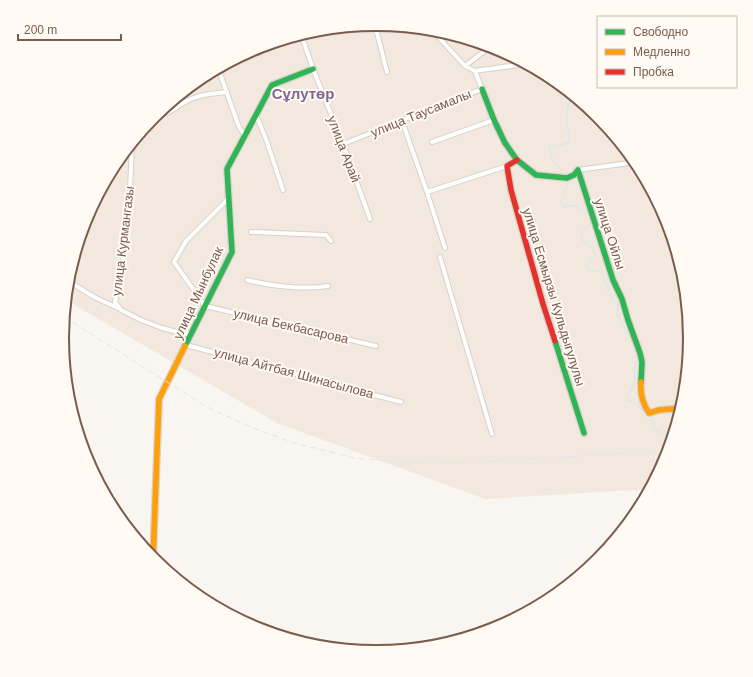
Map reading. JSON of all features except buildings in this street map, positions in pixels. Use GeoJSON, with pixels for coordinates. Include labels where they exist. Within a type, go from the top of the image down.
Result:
{"type":"FeatureCollection","features":[{"type":"Feature","properties":{"kind":"street"},"geometry":{"type":"LineString","coordinates":[[377,31],[387,72]]}},
{"type":"Feature","properties":{"kind":"street"},"geometry":{"type":"LineString","coordinates":[[439,38],[465,66],[475,71],[517,65]]}},
{"type":"Feature","properties":{"kind":"street","name":"улица Арай"},"geometry":{"type":"LineString","coordinates":[[301,40],[343,144],[370,219]]}},
{"type":"Feature","properties":{"kind":"street"},"geometry":{"type":"LineString","coordinates":[[465,66],[485,51]]}},
{"type":"Feature","properties":{"kind":"street","name":"улица Мынбулак"},"geometry":{"type":"LineString","coordinates":[[153,550],[159,398],[232,252],[227,169],[272,85],[313,69]]}},
{"type":"Feature","properties":{"kind":"street","name":"улица Таусамалы"},"geometry":{"type":"LineString","coordinates":[[343,144],[482,89],[475,71]]}},
{"type":"Feature","properties":{"kind":"street"},"geometry":{"type":"LineString","coordinates":[[220,74],[239,128],[245,136]]}},
{"type":"Feature","properties":{"kind":"street"},"geometry":{"type":"LineString","coordinates":[[482,89],[505,143],[517,160],[536,174],[567,178],[574,175],[578,170],[628,163]]}},
{"type":"Feature","properties":{"kind":"street"},"geometry":{"type":"LineString","coordinates":[[168,112],[188,100],[204,95],[227,92]]}},
{"type":"Feature","properties":{"kind":"street"},"geometry":{"type":"LineString","coordinates":[[256,115],[266,139],[283,190]]}},
{"type":"Feature","properties":{"kind":"street"},"geometry":{"type":"LineString","coordinates":[[432,142],[494,120]]}},
{"type":"Feature","properties":{"kind":"street"},"geometry":{"type":"LineString","coordinates":[[402,121],[445,248]]}},
{"type":"Feature","properties":{"kind":"street","name":"улица Курмангазы"},"geometry":{"type":"LineString","coordinates":[[132,153],[129,212],[120,283],[115,302],[121,310],[142,320],[162,328],[185,334],[192,333]]}},
{"type":"Feature","properties":{"kind":"street"},"geometry":{"type":"LineString","coordinates":[[427,192],[507,166],[517,160]]}},
{"type":"Feature","properties":{"kind":"street","name":"улица Есмырзы Кульдыгулулы"},"geometry":{"type":"LineString","coordinates":[[507,166],[511,190],[541,296],[584,432]]}},
{"type":"Feature","properties":{"kind":"street","name":"улица Ойлы"},"geometry":{"type":"LineString","coordinates":[[578,170],[613,280],[621,296],[642,360],[640,385],[645,408],[649,413],[659,410],[676,409]]}},
{"type":"Feature","properties":{"kind":"street"},"geometry":{"type":"LineString","coordinates":[[205,306],[174,262],[186,241],[229,198]]}},
{"type":"Feature","properties":{"kind":"street"},"geometry":{"type":"LineString","coordinates":[[251,232],[326,235],[331,241]]}},
{"type":"Feature","properties":{"kind":"street"},"geometry":{"type":"LineString","coordinates":[[440,257],[492,434]]}},
{"type":"Feature","properties":{"kind":"street"},"geometry":{"type":"LineString","coordinates":[[247,280],[264,284],[315,288],[328,286]]}},
{"type":"Feature","properties":{"kind":"street"},"geometry":{"type":"LineString","coordinates":[[74,285],[94,297],[121,310]]}},
{"type":"Feature","properties":{"kind":"street","name":"улица Бекбасарова"},"geometry":{"type":"LineString","coordinates":[[205,306],[376,346]]}},
{"type":"Feature","properties":{"kind":"street","name":"улица Айтбая Шинасылова"},"geometry":{"type":"LineString","coordinates":[[186,344],[401,402]]}},
{"type":"Feature","properties":{"kind":"shaded area"},"geometry":{"type":"Polygon","coordinates":[[[376,31],[397,32],[456,41],[494,54],[513,63],[530,72],[564,95],[579,107],[608,136],[643,185],[661,221],[674,259],[681,298],[684,338],[678,398],[668,437],[661,456],[644,489],[485,499],[277,423],[71,303],[79,259],[92,221],[101,202],[110,185],[133,151],[145,136],[174,107],[223,72],[259,54],[278,47],[297,41],[336,34],[376,31]]]}},
{"type":"Feature","properties":{"kind":"waterway"},"geometry":{"type":"LineString","coordinates":[[565,175],[552,159],[549,147],[569,143],[569,134],[566,121],[568,106],[571,100]]}},
{"type":"Feature","properties":{"kind":"waterway"},"geometry":{"type":"LineString","coordinates":[[568,179],[569,180],[561,202],[563,207],[572,205],[589,214]]}},
{"type":"Feature","properties":{"kind":"waterway"},"geometry":{"type":"LineString","coordinates":[[592,221],[582,233],[581,240],[593,248],[595,255],[588,264],[588,270],[600,271],[613,301],[618,302],[618,313],[633,344],[637,358],[634,371],[635,380],[627,400],[634,402],[645,413]]}},
{"type":"Feature","properties":{"kind":"waterway"},"geometry":{"type":"LineString","coordinates":[[650,416],[652,417],[655,430],[668,437]]}},
{"type":"Feature","properties":{"kind":"waterway"},"geometry":{"type":"LineString","coordinates":[[636,503],[636,500],[643,492]]}},
{"type":"Feature","properties":{"kind":"railway"},"geometry":{"type":"LineString","coordinates":[[70,321],[207,407],[253,428],[294,443],[355,458],[408,463],[456,463],[663,451]]}},
{"type":"Feature","properties":{"kind":"traffic: fast"},"geometry":{"type":"LineString","coordinates":[[185,346],[232,252],[227,169],[272,85],[313,69]]}},
{"type":"Feature","properties":{"kind":"traffic: fast"},"geometry":{"type":"LineString","coordinates":[[482,89],[505,143],[517,160],[536,175],[567,178],[574,175],[578,170],[613,280],[622,299],[640,353],[642,362],[641,382]]}},
{"type":"Feature","properties":{"kind":"traffic: fast"},"geometry":{"type":"LineString","coordinates":[[555,341],[584,433]]}},
{"type":"Feature","properties":{"kind":"traffic: slow"},"geometry":{"type":"LineString","coordinates":[[153,550],[159,399],[185,346]]}},
{"type":"Feature","properties":{"kind":"traffic: slow"},"geometry":{"type":"LineString","coordinates":[[641,382],[642,398],[649,413],[659,410],[676,409]]}},
{"type":"Feature","properties":{"kind":"traffic: jam"},"geometry":{"type":"LineString","coordinates":[[517,160],[507,166],[511,190],[555,341]]}},
{"type":"Feature","properties":{"kind":"district","name":"Сұлутөр"},"geometry":{"type":"Point","coordinates":[303,93]}}]}
